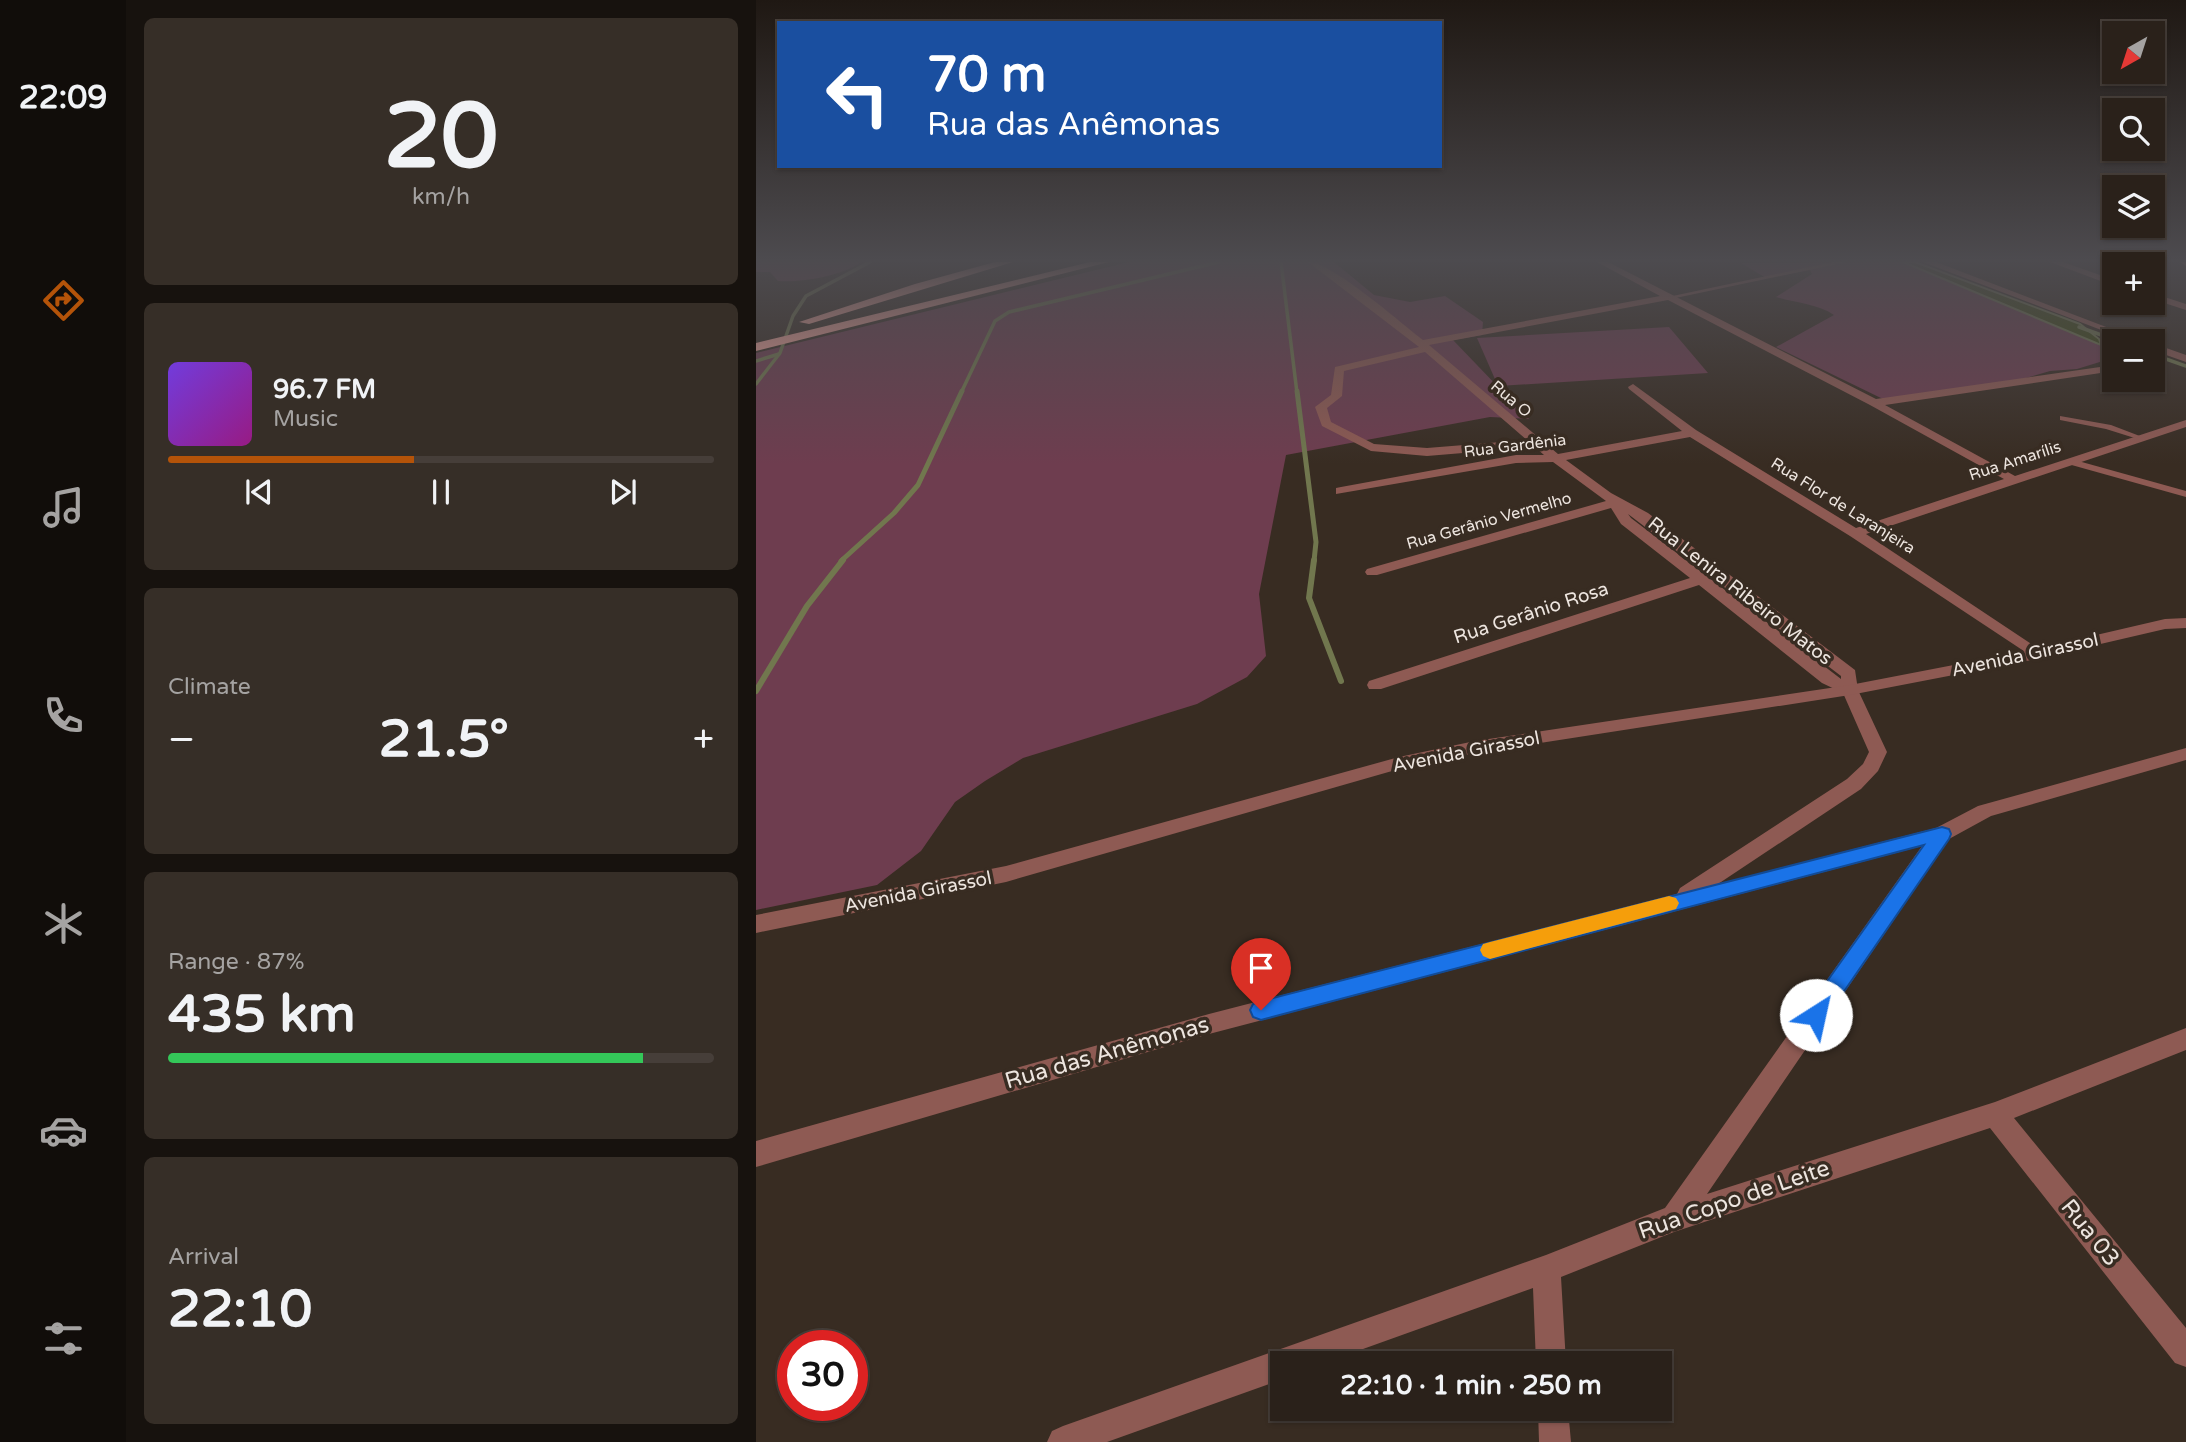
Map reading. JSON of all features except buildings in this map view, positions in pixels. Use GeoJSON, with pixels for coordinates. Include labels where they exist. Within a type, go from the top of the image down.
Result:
{"type":"FeatureCollection","features":[{"type":"Feature","properties":{"kind":"highway"},"geometry":{"type":"LineString","coordinates":[[759,340],[790,329]]}},
{"type":"Feature","properties":{"kind":"highway"},"geometry":{"type":"LineString","coordinates":[[759,340],[803,329]]}},
{"type":"Feature","properties":{"kind":"highway"},"geometry":{"type":"LineString","coordinates":[[759,340],[818,329]]}},
{"type":"Feature","properties":{"kind":"street","name":"Rua O"},"geometry":{"type":"LineString","coordinates":[[1400,329],[1556,458]]}},
{"type":"Feature","properties":{"kind":"street"},"geometry":{"type":"LineString","coordinates":[[1507,329],[1422,346],[1339,369],[1336,396],[1321,407],[1326,424],[1371,447],[1427,452],[1538,443]]}},
{"type":"Feature","properties":{"kind":"street"},"geometry":{"type":"LineString","coordinates":[[1729,329],[1874,402],[2014,481]]}},
{"type":"Feature","properties":{"kind":"street"},"geometry":{"type":"LineString","coordinates":[[2165,351],[2186,359]]}},
{"type":"Feature","properties":{"kind":"street"},"geometry":{"type":"LineString","coordinates":[[1874,402],[2102,370]]}},
{"type":"Feature","properties":{"kind":"street","name":"Rua Flor de Laranjeira"},"geometry":{"type":"LineString","coordinates":[[1633,387],[1692,433],[1855,533],[2036,654]]}},
{"type":"Feature","properties":{"kind":"street","name":"Rua Amarílis"},"geometry":{"type":"LineString","coordinates":[[1855,533],[2186,423]]}},
{"type":"Feature","properties":{"kind":"street","name":"Rua Gardênia"},"geometry":{"type":"LineString","coordinates":[[1341,491],[1516,459],[1556,458],[1692,433]]}},
{"type":"Feature","properties":{"kind":"street","name":"Rua Lenira Ribeiro Matos"},"geometry":{"type":"LineString","coordinates":[[1556,458],[1615,503],[1643,516],[1849,674],[1850,690],[1878,752],[1871,767],[1854,784],[1675,902]]}},
{"type":"Feature","properties":{"kind":"street","name":"Rua Lenira Ribeiro Matos"},"geometry":{"type":"LineString","coordinates":[[1615,503],[1626,521],[1700,580],[1828,679],[1850,690]]}},
{"type":"Feature","properties":{"kind":"street","name":"Rua Gerânio Vermelho"},"geometry":{"type":"LineString","coordinates":[[1372,572],[1615,503]]}},
{"type":"Feature","properties":{"kind":"street","name":"Rua Gerânio Rosa"},"geometry":{"type":"LineString","coordinates":[[1375,685],[1700,580]]}},
{"type":"Feature","properties":{"kind":"street","name":"Avenida Girassol"},"geometry":{"type":"LineString","coordinates":[[756,924],[1006,874],[1412,761],[1475,747],[1850,690],[2036,654],[2165,624],[2186,623]]}},
{"type":"Feature","properties":{"kind":"street","name":"Rua das Anêmonas"},"geometry":{"type":"LineString","coordinates":[[756,1154],[1209,1024],[1942,834],[1986,811],[2186,754]]}},
{"type":"Feature","properties":{"kind":"street"},"geometry":{"type":"LineString","coordinates":[[1674,1219],[1942,834]]}},
{"type":"Feature","properties":{"kind":"street","name":"Rua Copo de Leite"},"geometry":{"type":"LineString","coordinates":[[1317,1351],[1546,1269],[1674,1219],[1994,1114],[2186,1039]]}},
{"type":"Feature","properties":{"kind":"street","name":"Rua 03"},"geometry":{"type":"LineString","coordinates":[[1994,1114],[2186,1352]]}},
{"type":"Feature","properties":{"kind":"street"},"geometry":{"type":"LineString","coordinates":[[1546,1269],[1550,1351]]}},
{"type":"Feature","properties":{"kind":"street","name":"Rua Copo de Leite"},"geometry":{"type":"LineString","coordinates":[[1063,1442],[1270,1368]]}},
{"type":"Feature","properties":{"kind":"street"},"geometry":{"type":"LineString","coordinates":[[1554,1421],[1555,1442]]}},
{"type":"Feature","properties":{"kind":"lane"},"geometry":{"type":"LineString","coordinates":[[2063,418],[2108,427],[2141,438]]}},
{"type":"Feature","properties":{"kind":"lane"},"geometry":{"type":"LineString","coordinates":[[2071,461],[2186,495]]}},
{"type":"Feature","properties":{"kind":"shaded area"},"geometry":{"type":"Polygon","coordinates":[[[853,329],[1482,329],[1482,335],[1453,340],[1529,419],[1490,417],[1286,455],[1259,594],[1266,656],[1247,677],[1197,704],[1023,758],[955,802],[921,851],[877,885],[756,910],[756,353],[853,329]]]}},
{"type":"Feature","properties":{"kind":"shaded area"},"geometry":{"type":"Polygon","coordinates":[[[1671,329],[1708,373],[1498,386],[1477,338],[1671,329]]]}},
{"type":"Feature","properties":{"kind":"shaded area"},"geometry":{"type":"Polygon","coordinates":[[[1808,329],[2064,329],[2102,347],[2102,361],[2077,369],[2050,371],[2019,380],[1883,399],[1776,347],[1808,329]]]}},
{"type":"Feature","properties":{"kind":"shaded area"},"geometry":{"type":"Polygon","coordinates":[[[2064,329],[2087,329],[2099,339],[2101,345],[2064,329]]]}},
{"type":"Feature","properties":{"kind":"waterway"},"geometry":{"type":"LineString","coordinates":[[756,384],[780,353],[788,329]]}},
{"type":"Feature","properties":{"kind":"waterway"},"geometry":{"type":"LineString","coordinates":[[961,393],[991,329]]}},
{"type":"Feature","properties":{"kind":"waterway"},"geometry":{"type":"LineString","coordinates":[[1289,329],[1297,393]]}},
{"type":"Feature","properties":{"kind":"waterway"},"geometry":{"type":"LineString","coordinates":[[2085,329],[2102,335]]}},
{"type":"Feature","properties":{"kind":"waterway"},"geometry":{"type":"LineString","coordinates":[[756,361],[779,354]]}},
{"type":"Feature","properties":{"kind":"waterway"},"geometry":{"type":"LineString","coordinates":[[2165,359],[2186,366]]}},
{"type":"Feature","properties":{"kind":"waterway"},"geometry":{"type":"LineString","coordinates":[[841,561],[894,513],[918,485],[962,391]]}},
{"type":"Feature","properties":{"kind":"waterway"},"geometry":{"type":"LineString","coordinates":[[1297,391],[1316,542],[1314,561]]}},
{"type":"Feature","properties":{"kind":"waterway"},"geometry":{"type":"LineString","coordinates":[[756,691],[807,606],[843,560]]}},
{"type":"Feature","properties":{"kind":"waterway"},"geometry":{"type":"LineString","coordinates":[[1314,560],[1309,598],[1341,681]]}},
{"type":"Feature","properties":{"kind":"slow traffic"},"geometry":{"type":"LineString","coordinates":[[1490,950],[1669,903]]}},
{"type":"Feature","properties":{"kind":"route"},"geometry":{"type":"LineString","coordinates":[[1261,1010],[1942,834],[1816,1015]]}}]}
